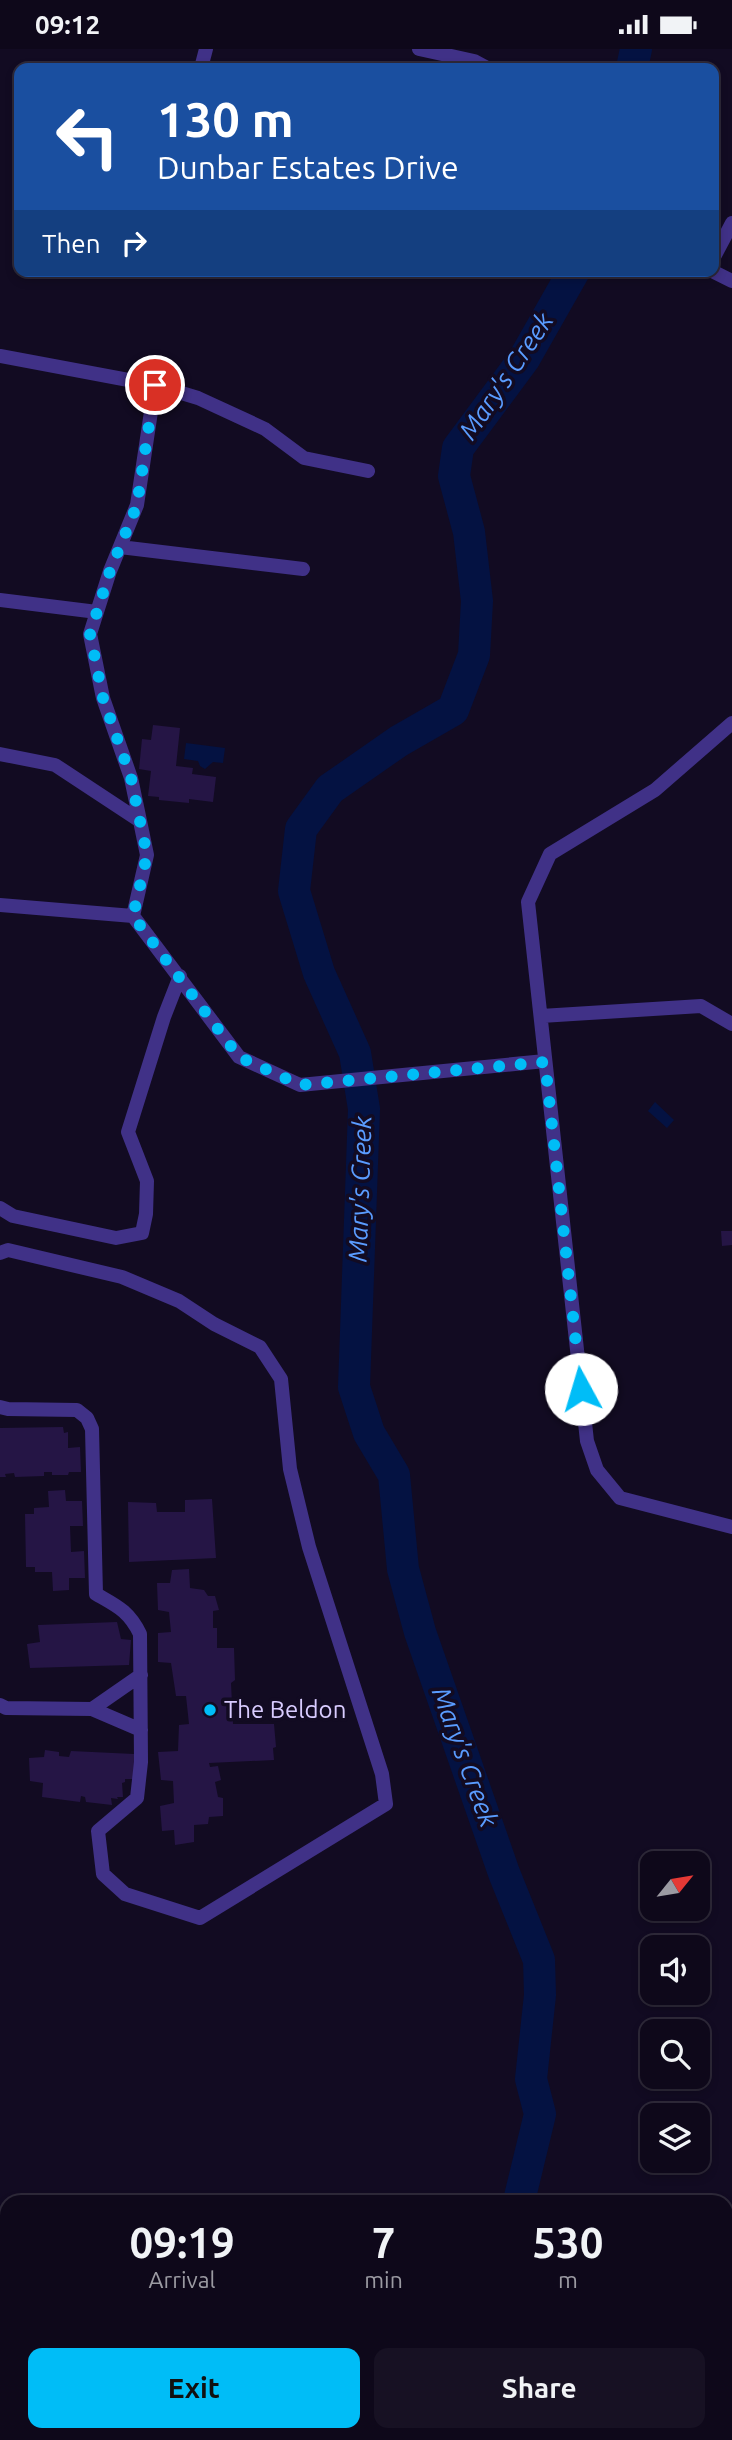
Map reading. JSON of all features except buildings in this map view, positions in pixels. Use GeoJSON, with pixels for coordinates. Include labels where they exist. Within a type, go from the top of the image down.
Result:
{"type":"FeatureCollection","features":[{"type":"Feature","properties":{"kind":"street"},"geometry":{"type":"LineString","coordinates":[[419,49],[478,63]]}},
{"type":"Feature","properties":{"kind":"street"},"geometry":{"type":"LineString","coordinates":[[719,248],[732,223]]}},
{"type":"Feature","properties":{"kind":"street"},"geometry":{"type":"LineString","coordinates":[[0,356],[155,385],[198,398],[265,429],[304,458],[368,471]]}},
{"type":"Feature","properties":{"kind":"street"},"geometry":{"type":"LineString","coordinates":[[133,916],[147,855],[131,778],[103,698],[90,634],[137,505],[155,385]]}},
{"type":"Feature","properties":{"kind":"street"},"geometry":{"type":"LineString","coordinates":[[120,547],[303,569]]}},
{"type":"Feature","properties":{"kind":"street"},"geometry":{"type":"LineString","coordinates":[[0,600],[97,612]]}},
{"type":"Feature","properties":{"kind":"street"},"geometry":{"type":"LineString","coordinates":[[732,723],[655,790],[550,855],[528,902],[587,1441],[597,1470],[620,1498],[732,1527]]}},
{"type":"Feature","properties":{"kind":"street"},"geometry":{"type":"LineString","coordinates":[[0,754],[55,765],[140,821]]}},
{"type":"Feature","properties":{"kind":"street"},"geometry":{"type":"LineString","coordinates":[[0,905],[133,916],[239,1057],[300,1085],[545,1062]]}},
{"type":"Feature","properties":{"kind":"street"},"geometry":{"type":"LineString","coordinates":[[0,1208],[13,1216],[116,1238],[142,1233],[146,1214],[146,1181],[128,1132],[164,1017],[180,977]]}},
{"type":"Feature","properties":{"kind":"street"},"geometry":{"type":"LineString","coordinates":[[541,1016],[701,1006],[732,1024]]}},
{"type":"Feature","properties":{"kind":"street"},"geometry":{"type":"LineString","coordinates":[[0,1253],[8,1250],[122,1277],[179,1301],[214,1324],[260,1347],[281,1379],[290,1469],[305,1534],[382,1774],[386,1804],[200,1918],[125,1894],[103,1874],[98,1832],[137,1798],[141,1762],[140,1634],[133,1618],[96,1594],[92,1429],[87,1417],[77,1410],[0,1407]]}},
{"type":"Feature","properties":{"kind":"street"},"geometry":{"type":"LineString","coordinates":[[92,1709],[141,1675]]}},
{"type":"Feature","properties":{"kind":"street"},"geometry":{"type":"LineString","coordinates":[[2,1708],[92,1709],[141,1730]]}},
{"type":"Feature","properties":{"kind":"shaded area"},"geometry":{"type":"Polygon","coordinates":[[[186,743],[225,748],[223,763],[213,762],[205,769],[198,761],[184,759],[186,743]]]}},
{"type":"Feature","properties":{"kind":"shaded area"},"geometry":{"type":"Polygon","coordinates":[[[655,1102],[674,1120],[667,1128],[648,1111],[655,1102]]]}},
{"type":"Feature","properties":{"kind":"waterway","name":"Mary's Creek"},"geometry":{"type":"LineString","coordinates":[[633,63],[636,49]]}},
{"type":"Feature","properties":{"kind":"waterway","name":"Mary's Creek"},"geometry":{"type":"LineString","coordinates":[[520,2195],[540,2114],[531,2079],[540,1995],[539,1960],[504,1873],[420,1632],[403,1569],[394,1475],[369,1433],[354,1387],[364,1109],[355,1053],[319,973],[294,891],[301,829],[330,789],[399,741],[453,710],[474,655],[477,601],[469,532],[454,476],[458,448],[524,359],[571,277]]}},
{"type":"Feature","properties":{"kind":"place","name":"The Beldon"},"geometry":{"type":"Point","coordinates":[210,1710]}},
{"type":"Feature","properties":{"kind":"route"},"geometry":{"type":"LineString","coordinates":[[155,385],[137,505],[110,571],[90,634],[103,698],[131,778],[147,855],[133,916],[239,1057],[300,1085],[545,1062],[581,1389]]}}]}
